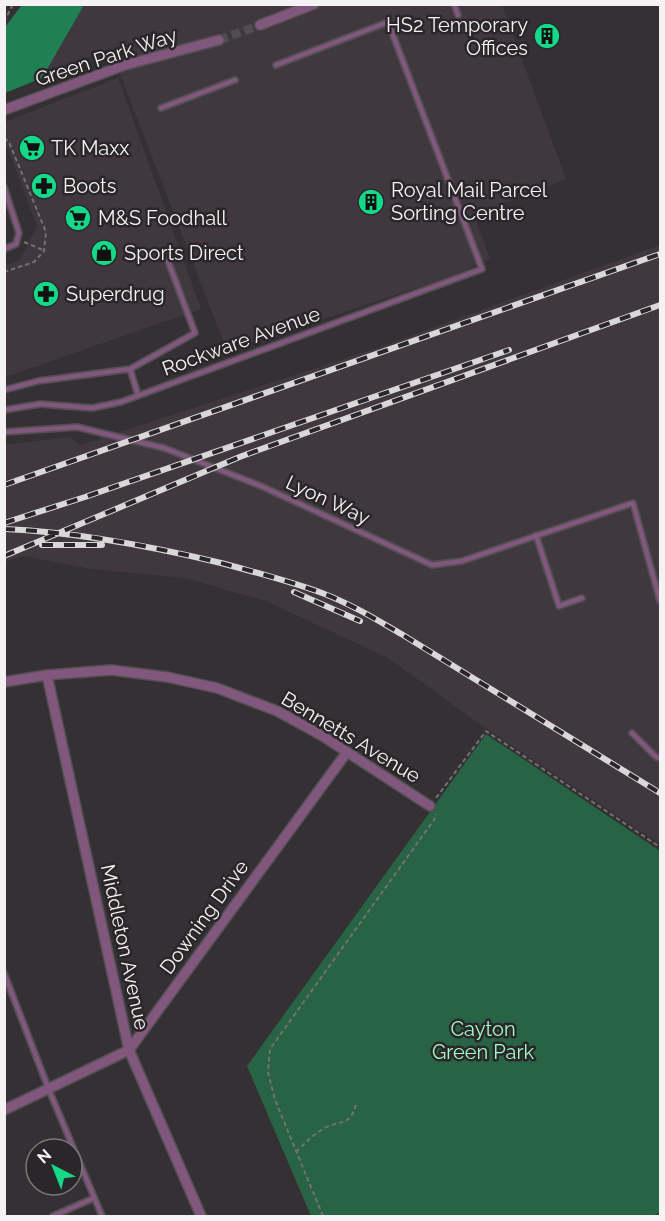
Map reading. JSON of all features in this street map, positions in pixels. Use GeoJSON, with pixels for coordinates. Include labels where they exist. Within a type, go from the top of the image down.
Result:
{"type":"FeatureCollection","features":[{"type":"Feature","properties":{"kind":"street"},"geometry":{"type":"LineString","coordinates":[[260,25],[314,4]]}},
{"type":"Feature","properties":{"kind":"street","name":"Green Park Way"},"geometry":{"type":"LineString","coordinates":[[4,110],[125,65],[219,40]]}},
{"type":"Feature","properties":{"kind":"street","name":"Bennetts Avenue"},"geometry":{"type":"LineString","coordinates":[[4,682],[47,675],[111,670],[138,672],[217,688],[277,711],[432,803]]}},
{"type":"Feature","properties":{"kind":"street","name":"Middleton Avenue"},"geometry":{"type":"LineString","coordinates":[[47,675],[129,1050],[201,1216]]}},
{"type":"Feature","properties":{"kind":"street","name":"Downing Drive"},"geometry":{"type":"LineString","coordinates":[[4,1110],[129,1050],[347,752]]}},
{"type":"Feature","properties":{"kind":"lane"},"geometry":{"type":"LineString","coordinates":[[454,4],[458,15]]}},
{"type":"Feature","properties":{"kind":"lane","name":"Rockware Avenue"},"geometry":{"type":"LineString","coordinates":[[4,410],[40,404],[92,408],[121,402],[482,269],[388,22],[276,65]]}},
{"type":"Feature","properties":{"kind":"lane"},"geometry":{"type":"LineString","coordinates":[[161,108],[235,80]]}},
{"type":"Feature","properties":{"kind":"lane"},"geometry":{"type":"LineString","coordinates":[[4,187],[19,233],[16,244],[4,249]]}},
{"type":"Feature","properties":{"kind":"lane"},"geometry":{"type":"LineString","coordinates":[[4,390],[38,381],[130,369],[195,333],[168,261]]}},
{"type":"Feature","properties":{"kind":"lane"},"geometry":{"type":"LineString","coordinates":[[130,369],[138,395]]}},
{"type":"Feature","properties":{"kind":"lane","name":"Lyon Way"},"geometry":{"type":"LineString","coordinates":[[4,432],[77,427],[164,448],[261,486],[432,565],[462,561],[633,502],[660,602]]}},
{"type":"Feature","properties":{"kind":"lane"},"geometry":{"type":"LineString","coordinates":[[536,536],[559,606],[582,598]]}},
{"type":"Feature","properties":{"kind":"lane"},"geometry":{"type":"LineString","coordinates":[[632,733],[660,758]]}},
{"type":"Feature","properties":{"kind":"lane"},"geometry":{"type":"LineString","coordinates":[[4,973],[49,1090],[102,1216]]}},
{"type":"Feature","properties":{"kind":"lane"},"geometry":{"type":"LineString","coordinates":[[53,1216],[94,1198]]}},
{"type":"Feature","properties":{"kind":"path"},"geometry":{"type":"LineString","coordinates":[[4,22],[13,4]]}},
{"type":"Feature","properties":{"kind":"path"},"geometry":{"type":"LineString","coordinates":[[4,138],[9,142],[46,232],[44,251],[34,262],[4,272]]}},
{"type":"Feature","properties":{"kind":"path"},"geometry":{"type":"LineString","coordinates":[[323,1216],[275,1100],[268,1072],[270,1049],[436,817],[432,803],[486,731],[660,847]]}},
{"type":"Feature","properties":{"kind":"path"},"geometry":{"type":"LineString","coordinates":[[296,1152],[326,1127],[347,1122],[354,1113],[356,1104]]}},
{"type":"Feature","properties":{"kind":"shaded area"},"geometry":{"type":"Polygon","coordinates":[[[84,5],[502,5],[566,179],[474,215],[490,259],[447,278],[227,351],[110,48],[42,78],[84,5]]]}},
{"type":"Feature","properties":{"kind":"shaded area"},"geometry":{"type":"Polygon","coordinates":[[[118,78],[201,309],[5,377],[5,266],[20,260],[37,226],[5,141],[5,122],[118,78]]]}},
{"type":"Feature","properties":{"kind":"shaded area"},"geometry":{"type":"Polygon","coordinates":[[[660,245],[660,844],[484,727],[388,658],[266,601],[185,578],[91,569],[24,556],[5,562],[4,445],[70,437],[80,445],[380,347],[660,245]]]}},
{"type":"Feature","properties":{"kind":"green space"},"geometry":{"type":"Polygon","coordinates":[[[22,5],[84,5],[42,78],[5,93],[5,27],[22,5]]]}},
{"type":"Feature","properties":{"kind":"green space","name":"Cayton Green Park"},"geometry":{"type":"Polygon","coordinates":[[[486,734],[660,851],[660,1213],[652,1216],[311,1216],[247,1066],[486,734]]]}},
{"type":"Feature","properties":{"kind":"tunnel"},"geometry":{"type":"LineString","coordinates":[[219,40],[260,25]]}},
{"type":"Feature","properties":{"kind":"railway"},"geometry":{"type":"LineString","coordinates":[[4,485],[660,254]]}},
{"type":"Feature","properties":{"kind":"railway"},"geometry":{"type":"LineString","coordinates":[[4,556],[242,456],[660,305]]}},
{"type":"Feature","properties":{"kind":"railway"},"geometry":{"type":"LineString","coordinates":[[4,523],[509,350]]}},
{"type":"Feature","properties":{"kind":"railway"},"geometry":{"type":"LineString","coordinates":[[4,529],[86,537],[168,551],[221,563],[322,593],[354,607],[403,635],[660,793]]}},
{"type":"Feature","properties":{"kind":"railway"},"geometry":{"type":"LineString","coordinates":[[42,545],[102,545]]}},
{"type":"Feature","properties":{"kind":"railway"},"geometry":{"type":"LineString","coordinates":[[294,592],[360,621]]}},
{"type":"Feature","properties":{"kind":"place","name":"HS2 Temporary Offices"},"geometry":{"type":"Point","coordinates":[547,36]}},
{"type":"Feature","properties":{"kind":"place","name":"TK Maxx"},"geometry":{"type":"Point","coordinates":[32,148]}},
{"type":"Feature","properties":{"kind":"place","name":"Boots"},"geometry":{"type":"Point","coordinates":[44,186]}},
{"type":"Feature","properties":{"kind":"place","name":"Royal Mail Parcel Sorting Centre"},"geometry":{"type":"Point","coordinates":[371,202]}},
{"type":"Feature","properties":{"kind":"place","name":"M&S Foodhall"},"geometry":{"type":"Point","coordinates":[78,218]}},
{"type":"Feature","properties":{"kind":"place","name":"Sports Direct"},"geometry":{"type":"Point","coordinates":[104,253]}},
{"type":"Feature","properties":{"kind":"place","name":"Superdrug"},"geometry":{"type":"Point","coordinates":[46,294]}}]}
